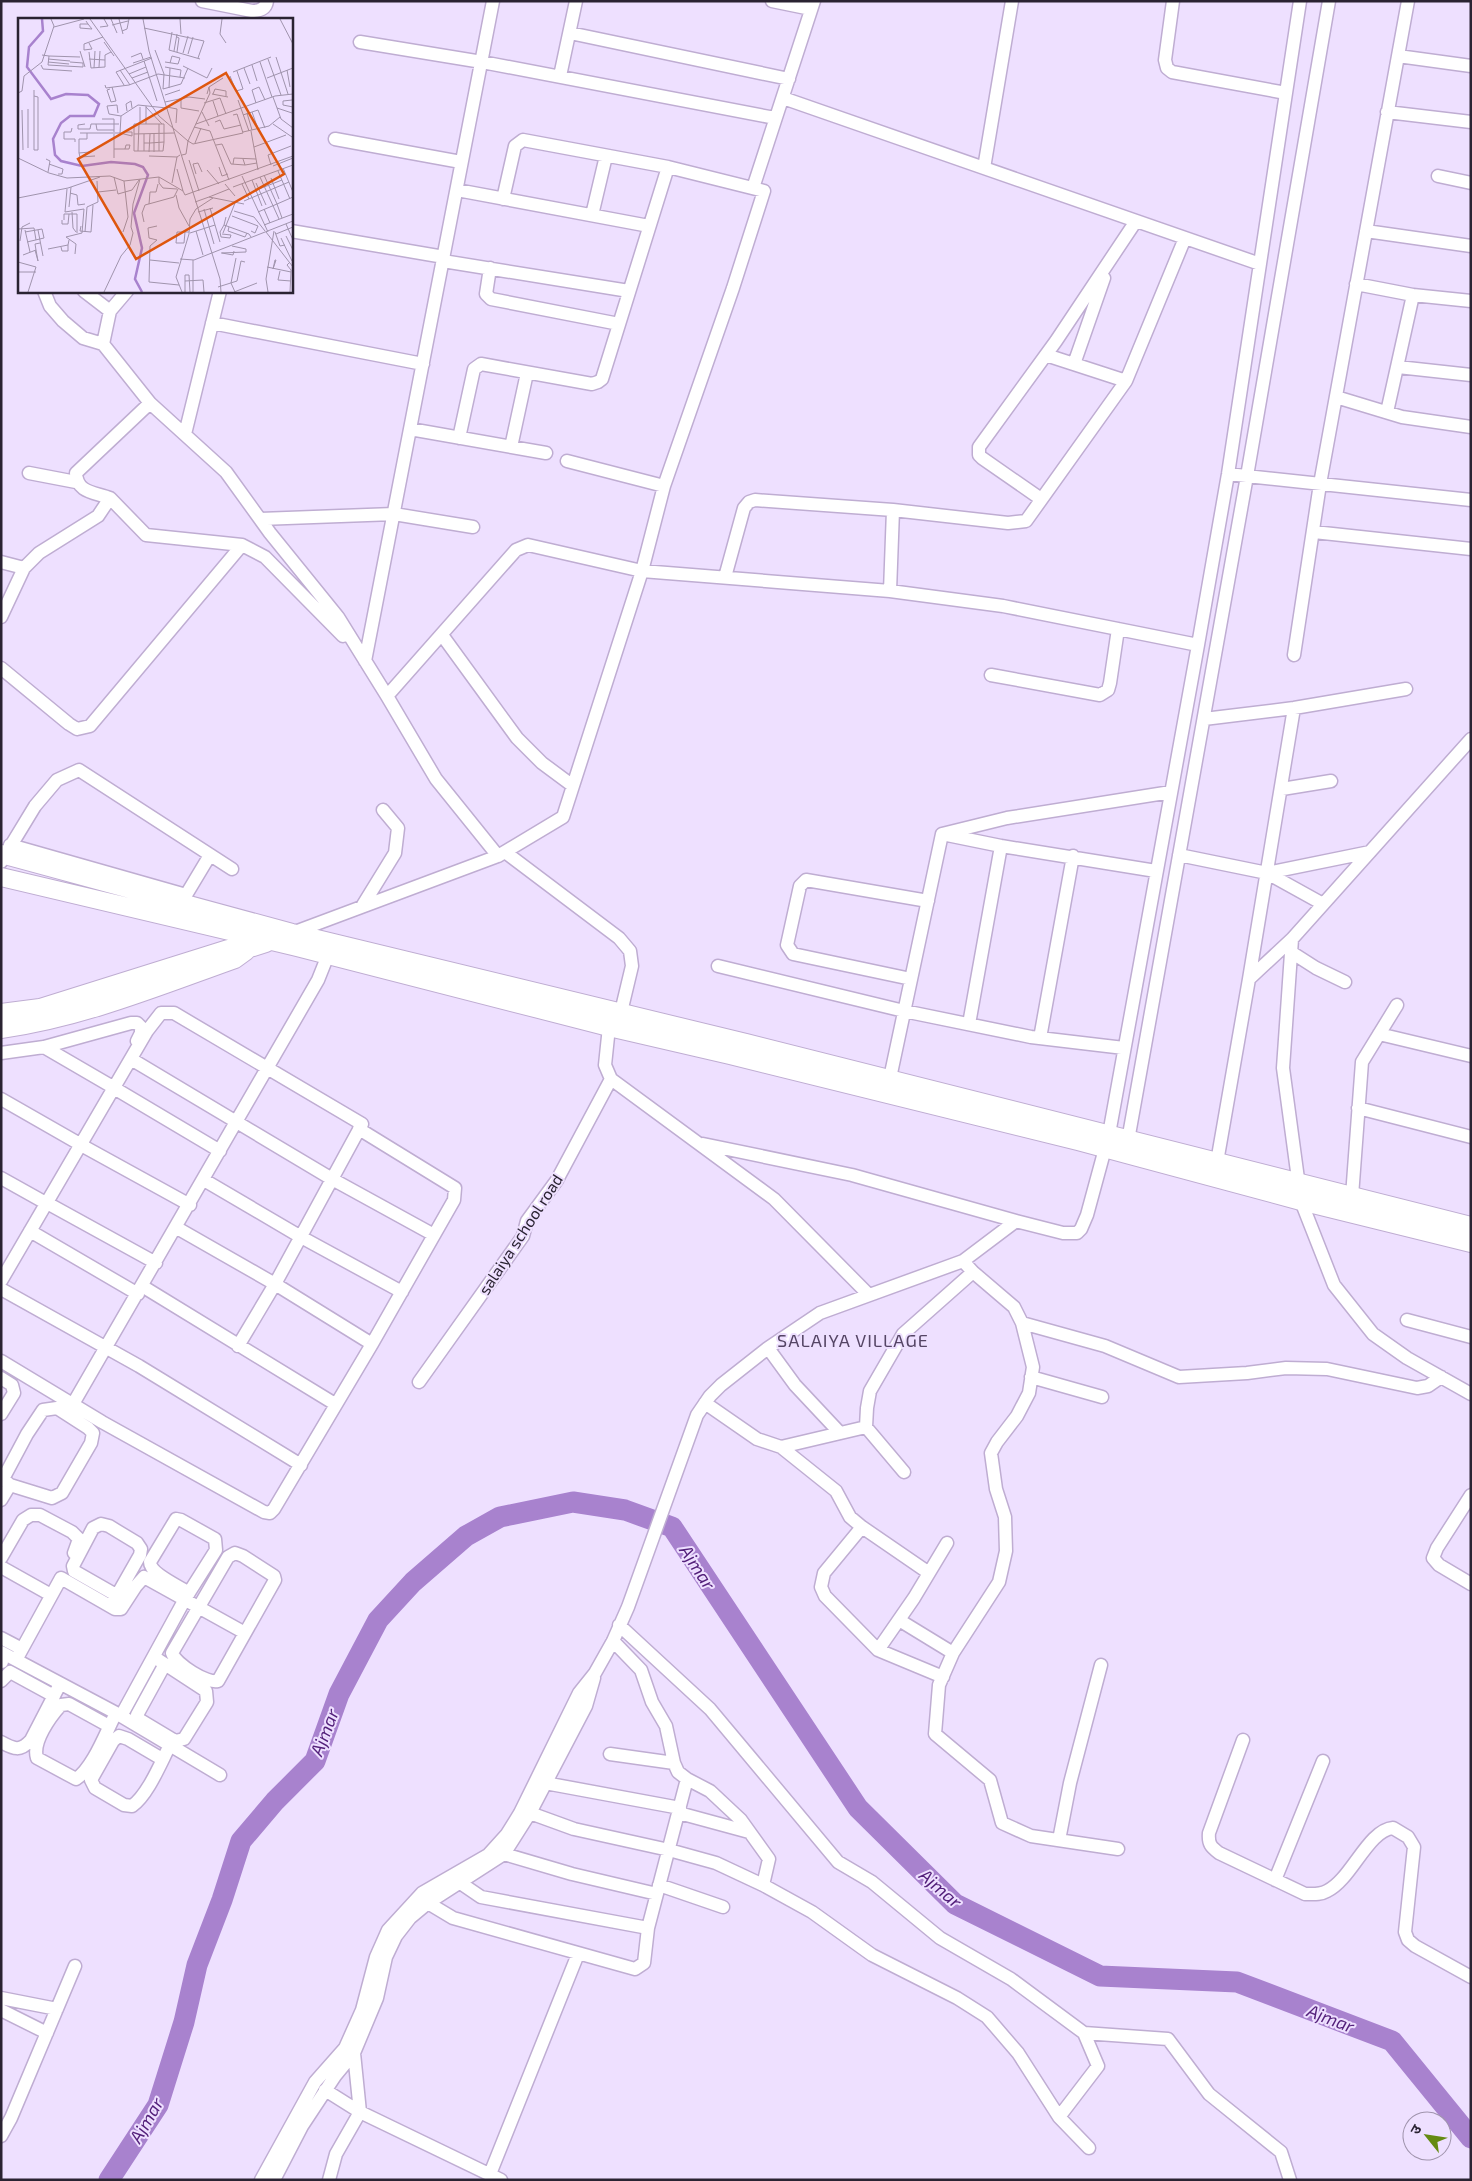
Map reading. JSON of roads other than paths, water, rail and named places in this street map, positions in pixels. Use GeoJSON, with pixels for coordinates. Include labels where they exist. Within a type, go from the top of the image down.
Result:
{"type":"FeatureCollection","features":[{"type":"Feature","properties":{"kind":"street"},"geometry":{"type":"LineString","coordinates":[[202,1],[252,11],[263,8],[267,1]]}},
{"type":"Feature","properties":{"kind":"street"},"geometry":{"type":"LineString","coordinates":[[365,661],[461,162],[494,1]]}},
{"type":"Feature","properties":{"kind":"street"},"geometry":{"type":"LineString","coordinates":[[560,76],[576,1]]}},
{"type":"Feature","properties":{"kind":"street"},"geometry":{"type":"LineString","coordinates":[[753,188],[813,5],[772,1]]}},
{"type":"Feature","properties":{"kind":"street"},"geometry":{"type":"LineString","coordinates":[[984,168],[1012,1]]}},
{"type":"Feature","properties":{"kind":"street"},"geometry":{"type":"LineString","coordinates":[[1174,1],[1165,60],[1166,68],[1172,72],[1286,93]]}},
{"type":"Feature","properties":{"kind":"street"},"geometry":{"type":"LineString","coordinates":[[698,1143],[852,1175],[1063,1233],[1076,1233],[1081,1229],[1087,1216],[1107,1141],[1198,645],[1228,474],[1300,1]]}},
{"type":"Feature","properties":{"kind":"street"},"geometry":{"type":"LineString","coordinates":[[1127,1146],[1248,476],[1329,1]]}},
{"type":"Feature","properties":{"kind":"street"},"geometry":{"type":"LineString","coordinates":[[1294,655],[1320,484],[1408,1]]}},
{"type":"Feature","properties":{"kind":"street"},"geometry":{"type":"LineString","coordinates":[[570,33],[789,79]]}},
{"type":"Feature","properties":{"kind":"street"},"geometry":{"type":"LineString","coordinates":[[360,42],[560,76],[775,118]]}},
{"type":"Feature","properties":{"kind":"street"},"geometry":{"type":"LineString","coordinates":[[1398,56],[1471,66]]}},
{"type":"Feature","properties":{"kind":"street"},"geometry":{"type":"LineString","coordinates":[[783,98],[1260,264]]}},
{"type":"Feature","properties":{"kind":"street"},"geometry":{"type":"LineString","coordinates":[[1388,112],[1471,122]]}},
{"type":"Feature","properties":{"kind":"street"},"geometry":{"type":"LineString","coordinates":[[335,139],[461,162]]}},
{"type":"Feature","properties":{"kind":"street"},"geometry":{"type":"LineString","coordinates":[[1,1012],[40,1008],[228,948],[250,948],[270,942],[501,854],[562,817],[642,571],[664,486],[764,196],[764,191],[668,168],[523,140],[516,146],[503,198]]}},
{"type":"Feature","properties":{"kind":"street"},"geometry":{"type":"LineString","coordinates":[[592,215],[606,156]]}},
{"type":"Feature","properties":{"kind":"street"},"geometry":{"type":"LineString","coordinates":[[459,438],[474,369],[481,364],[592,384],[602,379],[668,168]]}},
{"type":"Feature","properties":{"kind":"street"},"geometry":{"type":"LineString","coordinates":[[1438,176],[1471,182]]}},
{"type":"Feature","properties":{"kind":"street"},"geometry":{"type":"LineString","coordinates":[[457,190],[650,226]]}},
{"type":"Feature","properties":{"kind":"street"},"geometry":{"type":"LineString","coordinates":[[1041,499],[982,458],[978,451],[979,447],[1046,355],[1136,221]]}},
{"type":"Feature","properties":{"kind":"street"},"geometry":{"type":"LineString","coordinates":[[292,231],[490,268],[629,291]]}},
{"type":"Feature","properties":{"kind":"street"},"geometry":{"type":"LineString","coordinates":[[1366,231],[1471,246]]}},
{"type":"Feature","properties":{"kind":"street"},"geometry":{"type":"LineString","coordinates":[[725,577],[744,508],[748,502],[754,500],[894,510],[1008,524],[1026,520],[1126,381],[1185,238]]}},
{"type":"Feature","properties":{"kind":"street"},"geometry":{"type":"LineString","coordinates":[[1074,364],[1109,261]]}},
{"type":"Feature","properties":{"kind":"street"},"geometry":{"type":"LineString","coordinates":[[490,268],[486,294],[491,299],[619,324]]}},
{"type":"Feature","properties":{"kind":"street"},"geometry":{"type":"LineString","coordinates":[[1356,284],[1413,295],[1471,301]]}},
{"type":"Feature","properties":{"kind":"street"},"geometry":{"type":"LineString","coordinates":[[44,292],[50,306],[63,321],[83,338],[103,344],[150,403],[226,472],[260,519],[338,617],[436,779],[501,854],[619,938],[630,951],[632,966],[620,1012]]}},
{"type":"Feature","properties":{"kind":"street"},"geometry":{"type":"LineString","coordinates":[[85,292],[110,310]]}},
{"type":"Feature","properties":{"kind":"street"},"geometry":{"type":"LineString","coordinates":[[103,344],[110,310],[126,292]]}},
{"type":"Feature","properties":{"kind":"street"},"geometry":{"type":"LineString","coordinates":[[185,434],[220,292]]}},
{"type":"Feature","properties":{"kind":"street"},"geometry":{"type":"LineString","coordinates":[[1387,412],[1413,295]]}},
{"type":"Feature","properties":{"kind":"street"},"geometry":{"type":"LineString","coordinates":[[212,323],[423,364]]}},
{"type":"Feature","properties":{"kind":"street"},"geometry":{"type":"LineString","coordinates":[[1046,355],[1126,381]]}},
{"type":"Feature","properties":{"kind":"street"},"geometry":{"type":"LineString","coordinates":[[1398,366],[1471,375]]}},
{"type":"Feature","properties":{"kind":"street"},"geometry":{"type":"LineString","coordinates":[[511,447],[527,372]]}},
{"type":"Feature","properties":{"kind":"street"},"geometry":{"type":"LineString","coordinates":[[1336,397],[1402,417],[1471,427]]}},
{"type":"Feature","properties":{"kind":"street"},"geometry":{"type":"LineString","coordinates":[[76,482],[76,473],[150,403]]}},
{"type":"Feature","properties":{"kind":"street"},"geometry":{"type":"LineString","coordinates":[[410,429],[546,453]]}},
{"type":"Feature","properties":{"kind":"street"},"geometry":{"type":"LineString","coordinates":[[567,462],[664,486]]}},
{"type":"Feature","properties":{"kind":"street"},"geometry":{"type":"LineString","coordinates":[[29,473],[76,482],[81,488],[110,498],[146,535],[242,545],[265,557],[343,636]]}},
{"type":"Feature","properties":{"kind":"street"},"geometry":{"type":"LineString","coordinates":[[1228,474],[1471,500]]}},
{"type":"Feature","properties":{"kind":"street"},"geometry":{"type":"LineString","coordinates":[[1,617],[24,568],[39,553],[98,516],[110,498]]}},
{"type":"Feature","properties":{"kind":"street"},"geometry":{"type":"LineString","coordinates":[[890,591],[894,510]]}},
{"type":"Feature","properties":{"kind":"street"},"geometry":{"type":"LineString","coordinates":[[260,519],[394,514],[473,527]]}},
{"type":"Feature","properties":{"kind":"street"},"geometry":{"type":"LineString","coordinates":[[1314,532],[1471,549]]}},
{"type":"Feature","properties":{"kind":"street"},"geometry":{"type":"LineString","coordinates":[[1,668],[69,724],[77,729],[90,726],[242,545]]}},
{"type":"Feature","properties":{"kind":"street"},"geometry":{"type":"LineString","coordinates":[[387,696],[516,550],[528,545],[642,571],[890,591],[1003,606],[1198,645]]}},
{"type":"Feature","properties":{"kind":"street"},"geometry":{"type":"LineString","coordinates":[[1,562],[24,568]]}},
{"type":"Feature","properties":{"kind":"street"},"geometry":{"type":"LineString","coordinates":[[991,675],[1100,695],[1108,690],[1110,683],[1118,629]]}},
{"type":"Feature","properties":{"kind":"street"},"geometry":{"type":"LineString","coordinates":[[442,635],[517,738],[542,763],[573,786]]}},
{"type":"Feature","properties":{"kind":"street"},"geometry":{"type":"LineString","coordinates":[[1204,719],[1294,708],[1406,689]]}},
{"type":"Feature","properties":{"kind":"street"},"geometry":{"type":"LineString","coordinates":[[1217,1162],[1282,789],[1294,708]]}},
{"type":"Feature","properties":{"kind":"street"},"geometry":{"type":"LineString","coordinates":[[1249,979],[1292,946],[1323,904],[1471,739]]}},
{"type":"Feature","properties":{"kind":"street"},"geometry":{"type":"LineString","coordinates":[[3,865],[34,806],[57,780],[79,770],[232,869]]}},
{"type":"Feature","properties":{"kind":"street"},"geometry":{"type":"LineString","coordinates":[[1282,789],[1331,781]]}},
{"type":"Feature","properties":{"kind":"street"},"geometry":{"type":"LineString","coordinates":[[942,834],[1007,818],[1171,792]]}},
{"type":"Feature","properties":{"kind":"street"},"geometry":{"type":"LineString","coordinates":[[363,905],[395,852],[398,828],[383,810]]}},
{"type":"Feature","properties":{"kind":"street"},"geometry":{"type":"LineString","coordinates":[[942,834],[1001,846],[1073,856],[1156,871]]}},
{"type":"Feature","properties":{"kind":"street"},"geometry":{"type":"LineString","coordinates":[[890,1078],[942,834]]}},
{"type":"Feature","properties":{"kind":"street"},"geometry":{"type":"LineString","coordinates":[[969,1024],[1001,846]]}},
{"type":"Feature","properties":{"kind":"street"},"geometry":{"type":"LineString","coordinates":[[1267,873],[1370,852]]}},
{"type":"Feature","properties":{"kind":"street"},"geometry":{"type":"LineString","coordinates":[[3,865],[186,895],[210,855]]}},
{"type":"Feature","properties":{"kind":"street"},"geometry":{"type":"LineString","coordinates":[[1179,855],[1267,873],[1323,904]]}},
{"type":"Feature","properties":{"kind":"street"},"geometry":{"type":"LineString","coordinates":[[1040,1038],[1073,856]]}},
{"type":"Feature","properties":{"kind":"street"},"geometry":{"type":"LineString","coordinates":[[3,865],[620,1012],[637,1025],[747,1059],[1127,1146],[1301,1201],[1471,1243]]}},
{"type":"Feature","properties":{"kind":"street"},"geometry":{"type":"LineString","coordinates":[[3,865],[270,942],[609,1027],[637,1025],[890,1078],[1107,1141]]}},
{"type":"Feature","properties":{"kind":"street"},"geometry":{"type":"LineString","coordinates":[[911,979],[792,954],[787,946],[800,886],[806,880],[928,901]]}},
{"type":"Feature","properties":{"kind":"street"},"geometry":{"type":"LineString","coordinates":[[1292,946],[1316,968],[1345,982]]}},
{"type":"Feature","properties":{"kind":"street"},"geometry":{"type":"LineString","coordinates":[[1292,946],[1283,1068],[1301,1201],[1334,1285],[1373,1334],[1407,1358],[1471,1394]]}},
{"type":"Feature","properties":{"kind":"street"},"geometry":{"type":"LineString","coordinates":[[1,1029],[34,1024],[134,995],[235,959],[250,948]]}},
{"type":"Feature","properties":{"kind":"street"},"geometry":{"type":"LineString","coordinates":[[73,1404],[177,1228],[266,1067],[318,980],[328,955]]}},
{"type":"Feature","properties":{"kind":"street"},"geometry":{"type":"LineString","coordinates":[[718,966],[904,1011],[1040,1038],[1124,1048]]}},
{"type":"Feature","properties":{"kind":"street"},"geometry":{"type":"LineString","coordinates":[[1352,1196],[1362,1062],[1397,1005]]}},
{"type":"Feature","properties":{"kind":"street"},"geometry":{"type":"LineString","coordinates":[[112,1087],[147,1031],[161,1013],[174,1014],[362,1124],[275,1284],[238,1346]]}},
{"type":"Feature","properties":{"kind":"street"},"geometry":{"type":"LineString","coordinates":[[1,1053],[44,1047],[131,1023],[137,1023],[141,1027],[142,1033],[80,1144],[3,1269]]}},
{"type":"Feature","properties":{"kind":"street"},"geometry":{"type":"LineString","coordinates":[[609,1027],[605,1065],[611,1079],[774,1199],[868,1294]]}},
{"type":"Feature","properties":{"kind":"street"},"geometry":{"type":"LineString","coordinates":[[1379,1034],[1471,1056]]}},
{"type":"Feature","properties":{"kind":"street"},"geometry":{"type":"LineString","coordinates":[[44,1047],[220,1151]]}},
{"type":"Feature","properties":{"kind":"street"},"geometry":{"type":"LineString","coordinates":[[131,1059],[332,1179],[434,1235]]}},
{"type":"Feature","properties":{"kind":"street","name":"salaiya school road"},"geometry":{"type":"LineString","coordinates":[[419,1382],[523,1236],[527,1222],[557,1180],[611,1079]]}},
{"type":"Feature","properties":{"kind":"street"},"geometry":{"type":"LineString","coordinates":[[1,1099],[190,1205]]}},
{"type":"Feature","properties":{"kind":"street"},"geometry":{"type":"LineString","coordinates":[[1358,1108],[1471,1137]]}},
{"type":"Feature","properties":{"kind":"street"},"geometry":{"type":"LineString","coordinates":[[1,1361],[264,1512],[270,1513],[301,1465],[454,1200],[455,1188],[359,1129]]}},
{"type":"Feature","properties":{"kind":"street"},"geometry":{"type":"LineString","coordinates":[[1127,1146],[1217,1162],[1471,1226]]}},
{"type":"Feature","properties":{"kind":"street"},"geometry":{"type":"LineString","coordinates":[[1,1178],[156,1263]]}},
{"type":"Feature","properties":{"kind":"street"},"geometry":{"type":"LineString","coordinates":[[204,1180],[301,1237],[402,1292]]}},
{"type":"Feature","properties":{"kind":"street"},"geometry":{"type":"LineString","coordinates":[[1,1281],[45,1202]]}},
{"type":"Feature","properties":{"kind":"street"},"geometry":{"type":"LineString","coordinates":[[274,2180],[302,2126],[349,2051],[377,1998],[386,1957],[396,1936],[425,1898],[488,1855],[507,1834],[520,1813],[579,1693],[595,1673],[613,1641],[628,1607],[697,1416],[705,1404],[722,1385],[768,1348],[820,1313],[963,1261],[1016,1221]]}},
{"type":"Feature","properties":{"kind":"street"},"geometry":{"type":"LineString","coordinates":[[177,1228],[275,1284],[372,1344]]}},
{"type":"Feature","properties":{"kind":"street"},"geometry":{"type":"LineString","coordinates":[[30,1232],[140,1290],[335,1404]]}},
{"type":"Feature","properties":{"kind":"street"},"geometry":{"type":"LineString","coordinates":[[963,1261],[1014,1307],[1022,1323],[1033,1367],[1029,1393],[1017,1416],[991,1453],[996,1489],[1005,1517],[1006,1551],[999,1582],[953,1653],[939,1685],[935,1734],[990,1780],[1002,1823],[1031,1836],[1118,1849]]}},
{"type":"Feature","properties":{"kind":"street"},"geometry":{"type":"LineString","coordinates":[[904,1472],[866,1427],[870,1391],[904,1334],[973,1272]]}},
{"type":"Feature","properties":{"kind":"street"},"geometry":{"type":"LineString","coordinates":[[1,1289],[107,1347],[301,1465]]}},
{"type":"Feature","properties":{"kind":"street"},"geometry":{"type":"LineString","coordinates":[[1408,1320],[1471,1337]]}},
{"type":"Feature","properties":{"kind":"street"},"geometry":{"type":"LineString","coordinates":[[1022,1323],[1105,1346],[1179,1377],[1247,1373],[1286,1368],[1327,1368],[1417,1388],[1428,1386],[1441,1377]]}},
{"type":"Feature","properties":{"kind":"street"},"geometry":{"type":"LineString","coordinates":[[768,1348],[795,1385],[840,1434]]}},
{"type":"Feature","properties":{"kind":"street"},"geometry":{"type":"LineString","coordinates":[[1031,1377],[1102,1397]]}},
{"type":"Feature","properties":{"kind":"street"},"geometry":{"type":"LineString","coordinates":[[1,1378],[12,1385],[14,1393],[1,1414]]}},
{"type":"Feature","properties":{"kind":"street"},"geometry":{"type":"LineString","coordinates":[[705,1404],[756,1439],[781,1447],[836,1491],[850,1517],[929,1573]]}},
{"type":"Feature","properties":{"kind":"street"},"geometry":{"type":"LineString","coordinates":[[1,1500],[5,1480],[27,1434],[43,1410],[56,1408],[88,1428],[93,1434],[91,1442],[62,1494],[52,1498],[5,1480]]}},
{"type":"Feature","properties":{"kind":"street"},"geometry":{"type":"LineString","coordinates":[[781,1447],[866,1427]]}},
{"type":"Feature","properties":{"kind":"street"},"geometry":{"type":"LineString","coordinates":[[1471,1495],[1465,1517],[1437,1548],[1433,1558],[1440,1565],[1471,1584]]}},
{"type":"Feature","properties":{"kind":"street"},"geometry":{"type":"LineString","coordinates":[[1,1558],[23,1520],[31,1515],[40,1515],[72,1532],[79,1538],[77,1547],[51,1595],[7,1658]]}},
{"type":"Feature","properties":{"kind":"street"},"geometry":{"type":"LineString","coordinates":[[109,1726],[69,1704],[61,1705],[44,1730],[35,1751],[37,1758],[76,1779],[84,1774],[109,1726],[119,1715],[154,1657],[187,1596],[216,1550],[217,1545],[215,1540],[176,1519],[150,1562],[150,1566],[154,1572],[187,1596],[198,1606],[245,1633]]}},
{"type":"Feature","properties":{"kind":"street"},"geometry":{"type":"LineString","coordinates":[[114,1601],[141,1549],[137,1543],[101,1524],[94,1528],[73,1566],[74,1571],[114,1601],[121,1609],[144,1577],[187,1596]]}},
{"type":"Feature","properties":{"kind":"street"},"geometry":{"type":"LineString","coordinates":[[862,1527],[824,1573],[821,1587],[825,1596],[878,1650],[943,1677]]}},
{"type":"Feature","properties":{"kind":"street"},"geometry":{"type":"LineString","coordinates":[[878,1650],[947,1543]]}},
{"type":"Feature","properties":{"kind":"street"},"geometry":{"type":"LineString","coordinates":[[235,1553],[274,1576],[275,1580],[218,1681],[208,1681],[174,1658],[172,1653],[198,1606],[228,1557],[235,1553]]}},
{"type":"Feature","properties":{"kind":"street"},"geometry":{"type":"LineString","coordinates":[[1,1567],[51,1595]]}},
{"type":"Feature","properties":{"kind":"street"},"geometry":{"type":"LineString","coordinates":[[61,1578],[114,1601]]}},
{"type":"Feature","properties":{"kind":"street"},"geometry":{"type":"LineString","coordinates":[[899,1620],[953,1653]]}},
{"type":"Feature","properties":{"kind":"street"},"geometry":{"type":"LineString","coordinates":[[619,1625],[710,1709],[838,1862],[872,1882],[940,1938],[1011,1979],[1084,2034],[1098,2066],[1059,2117]]}},
{"type":"Feature","properties":{"kind":"street"},"geometry":{"type":"LineString","coordinates":[[1,1638],[7,1658],[119,1715],[220,1775]]}},
{"type":"Feature","properties":{"kind":"street"},"geometry":{"type":"LineString","coordinates":[[613,1641],[641,1670],[652,1702],[666,1726],[674,1764],[678,1772],[710,1791],[741,1820],[769,1859],[763,1885]]}},
{"type":"Feature","properties":{"kind":"street"},"geometry":{"type":"LineString","coordinates":[[154,1657],[165,1664],[206,1691],[207,1702],[184,1740],[175,1741],[140,1720],[137,1715],[165,1664]]}},
{"type":"Feature","properties":{"kind":"street"},"geometry":{"type":"LineString","coordinates":[[1059,1840],[1070,1783],[1101,1665]]}},
{"type":"Feature","properties":{"kind":"street"},"geometry":{"type":"LineString","coordinates":[[1,1681],[10,1672],[54,1696]]}},
{"type":"Feature","properties":{"kind":"street"},"geometry":{"type":"LineString","coordinates":[[425,1898],[478,1872],[504,1854],[530,1813],[586,1706],[595,1673]]}},
{"type":"Feature","properties":{"kind":"street"},"geometry":{"type":"LineString","coordinates":[[1,1742],[15,1749],[24,1748],[31,1740],[60,1684]]}},
{"type":"Feature","properties":{"kind":"street"},"geometry":{"type":"LineString","coordinates":[[162,1759],[128,1739],[119,1736],[108,1749],[91,1780],[92,1784],[95,1788],[124,1805],[132,1806],[143,1794],[170,1745]]}},
{"type":"Feature","properties":{"kind":"street"},"geometry":{"type":"LineString","coordinates":[[1243,1740],[1209,1833],[1208,1840],[1211,1847],[1219,1853],[1304,1894],[1317,1894],[1328,1891],[1338,1883],[1381,1832],[1393,1828],[1408,1837],[1414,1846],[1404,1932],[1408,1940],[1415,1946],[1471,1977]]}},
{"type":"Feature","properties":{"kind":"street"},"geometry":{"type":"LineString","coordinates":[[610,1754],[674,1764]]}},
{"type":"Feature","properties":{"kind":"street"},"geometry":{"type":"LineString","coordinates":[[1275,1880],[1323,1761]]}},
{"type":"Feature","properties":{"kind":"street"},"geometry":{"type":"LineString","coordinates":[[425,1898],[453,1918],[635,1969],[640,1967],[644,1962],[648,1928],[687,1779]]}},
{"type":"Feature","properties":{"kind":"street"},"geometry":{"type":"LineString","coordinates":[[545,1783],[679,1810],[749,1832]]}},
{"type":"Feature","properties":{"kind":"street"},"geometry":{"type":"LineString","coordinates":[[530,1813],[574,1829],[669,1850],[716,1863],[763,1885],[812,1912],[872,1955],[957,1998],[988,2017],[1018,2053],[1059,2117],[1090,2148]]}},
{"type":"Feature","properties":{"kind":"street"},"geometry":{"type":"LineString","coordinates":[[504,1854],[572,1874],[658,1889],[723,1907]]}},
{"type":"Feature","properties":{"kind":"street"},"geometry":{"type":"LineString","coordinates":[[459,1882],[481,1897],[648,1928]]}},
{"type":"Feature","properties":{"kind":"street"},"geometry":{"type":"LineString","coordinates":[[325,2090],[360,2112],[496,2177],[578,1954]]}},
{"type":"Feature","properties":{"kind":"street"},"geometry":{"type":"LineString","coordinates":[[1,2136],[11,2118],[76,1966]]}},
{"type":"Feature","properties":{"kind":"street"},"geometry":{"type":"LineString","coordinates":[[2,2003],[58,2010]]}},
{"type":"Feature","properties":{"kind":"street"},"geometry":{"type":"LineString","coordinates":[[2,2003],[48,2033]]}},
{"type":"Feature","properties":{"kind":"street"},"geometry":{"type":"LineString","coordinates":[[1084,2034],[1168,2039],[1209,2094],[1281,2152],[1290,2180]]}},
{"type":"Feature","properties":{"kind":"street"},"geometry":{"type":"LineString","coordinates":[[329,2180],[336,2154],[360,2112],[349,2051]]}},
{"type":"Feature","properties":{"kind":"street"},"geometry":{"type":"LineString","coordinates":[[261,2180],[316,2082],[349,2051]]}},
{"type":"Feature","properties":{"kind":"waterway","name":"Ajmar"},"geometry":{"type":"LineString","coordinates":[[109,2180],[158,2105],[184,2022],[197,1965],[222,1900],[241,1841],[275,1801],[315,1761],[339,1694],[378,1620],[413,1582],[466,1536],[500,1517],[573,1502],[625,1510],[672,1527],[858,1808],[955,1904],[1100,1976],[1237,1982],[1392,2041],[1471,2138]]}},
{"type":"Feature","properties":{"kind":"district","name":"SALAIYA VILLAGE"},"geometry":{"type":"Point","coordinates":[853,1340]}}]}
